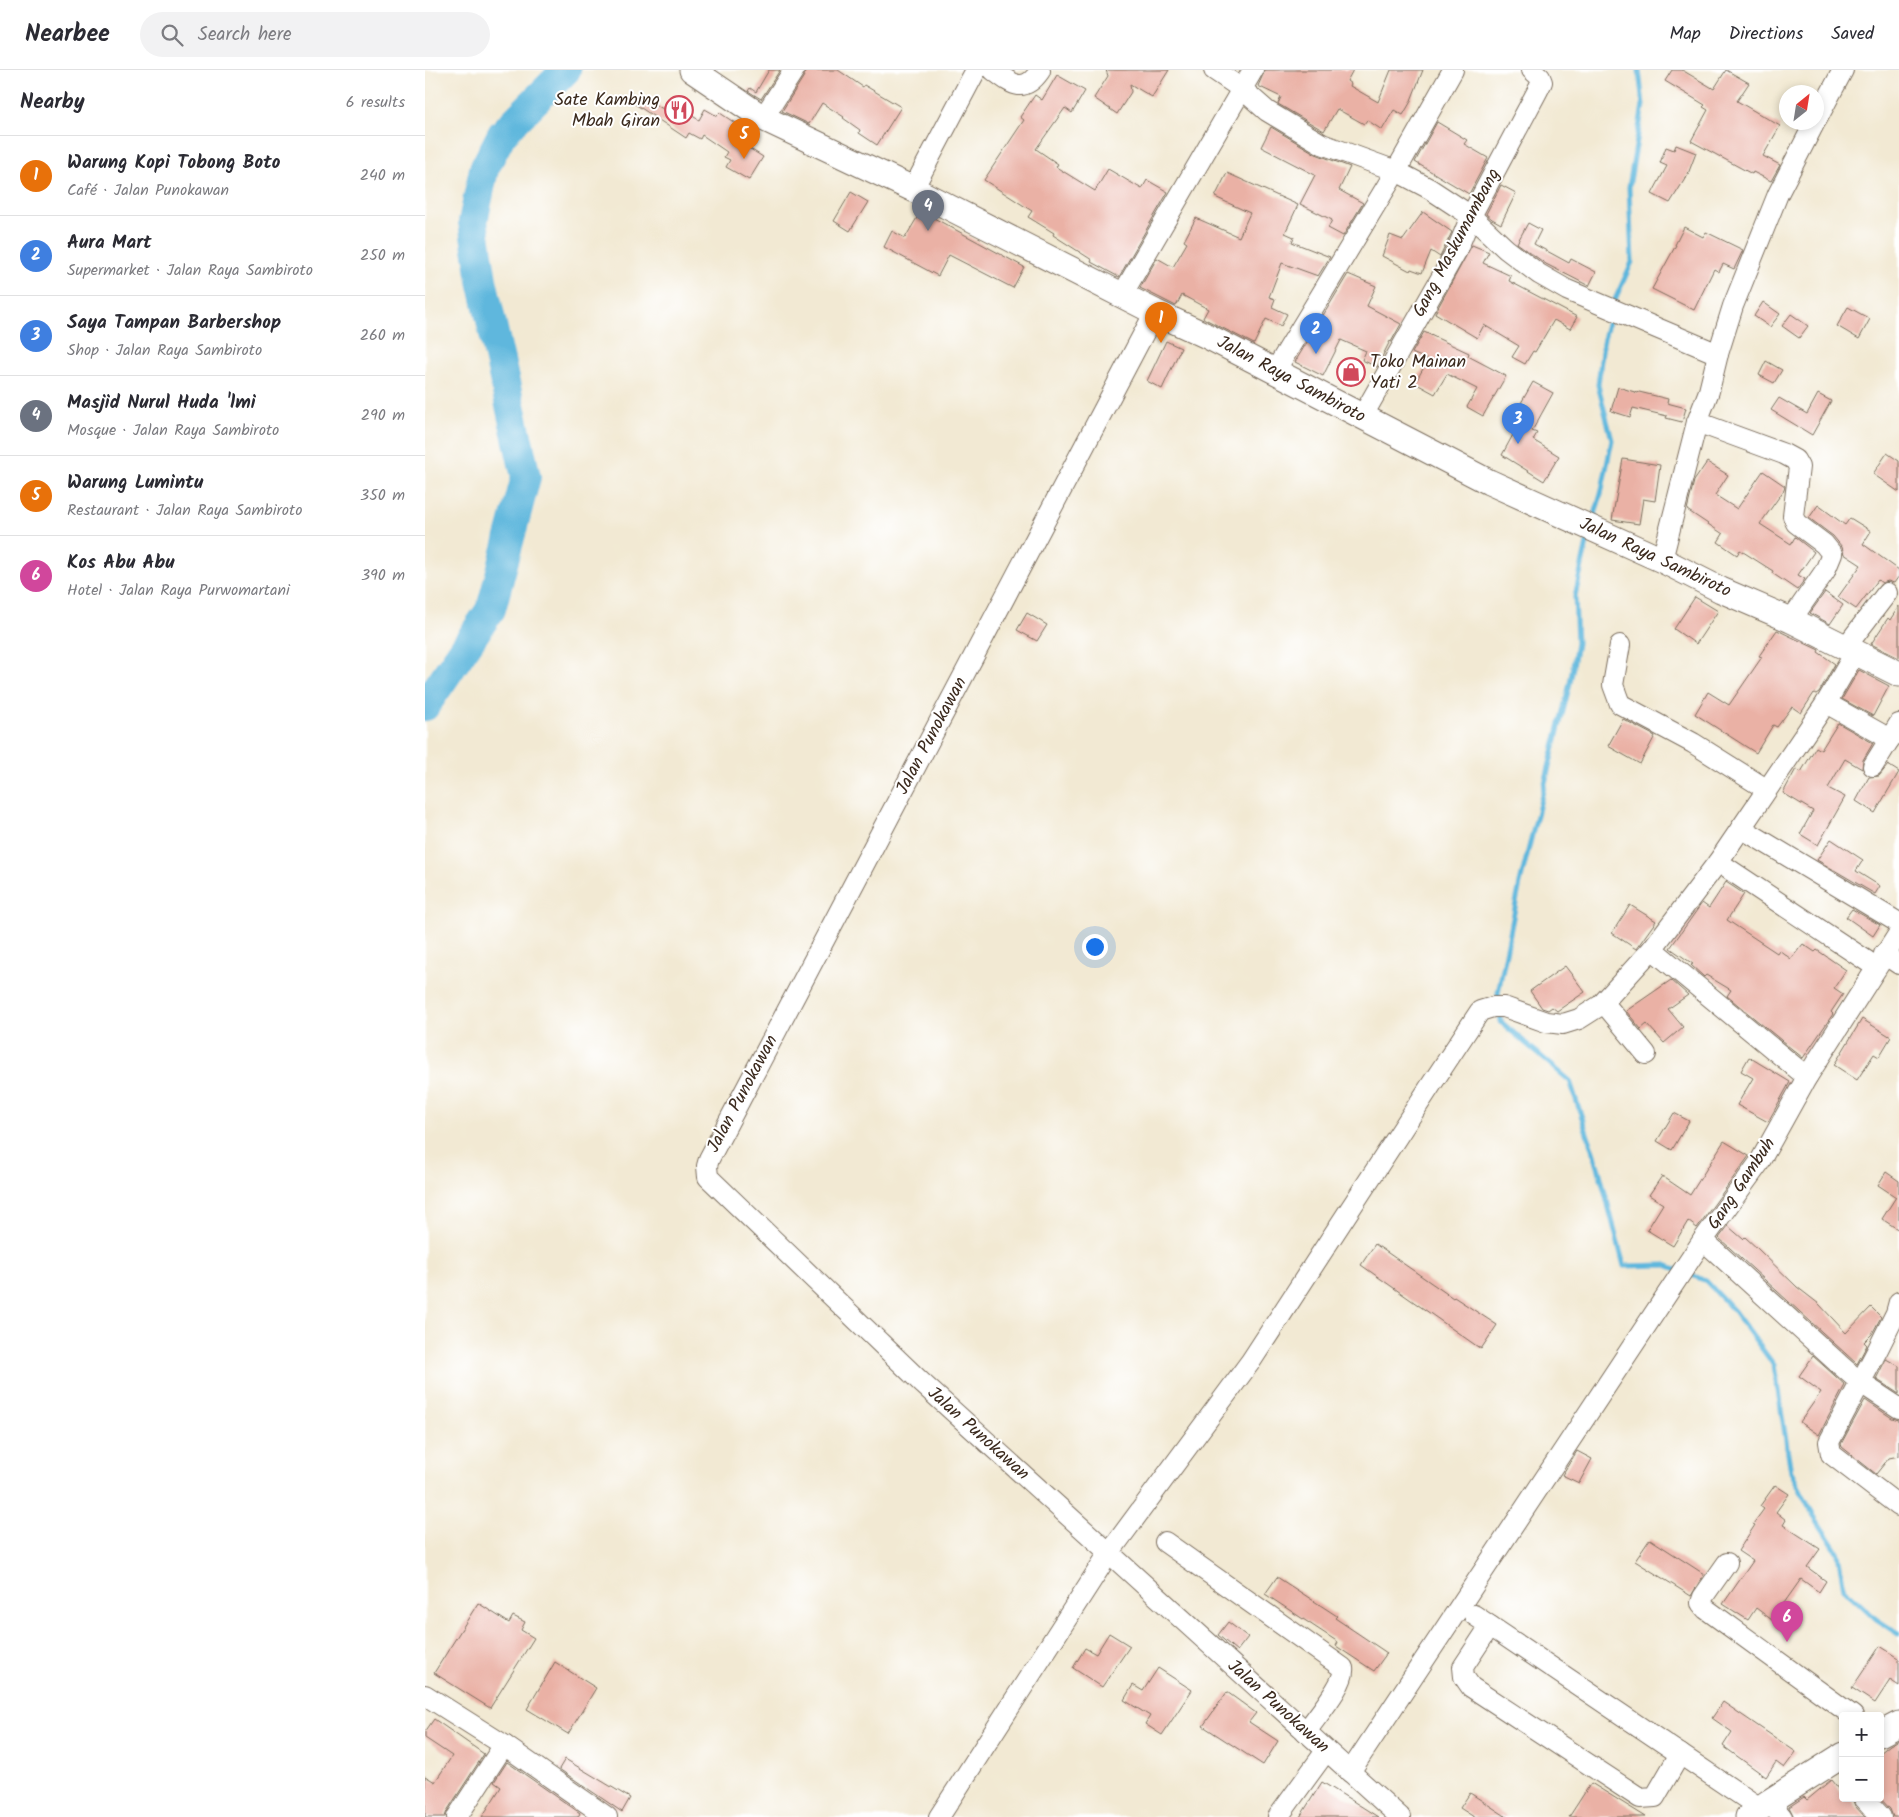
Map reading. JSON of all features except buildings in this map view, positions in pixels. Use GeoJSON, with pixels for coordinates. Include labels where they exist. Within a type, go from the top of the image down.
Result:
{"type":"FeatureCollection","features":[{"type":"Feature","properties":{"kind":"street","name":"Jalan Raya Sambiroto"},"geometry":{"type":"LineString","coordinates":[[692,70],[763,118],[913,189],[1155,312],[1207,336],[1362,418],[1489,482],[1662,560],[1721,590],[1791,620],[1899,674]]}},
{"type":"Feature","properties":{"kind":"street"},"geometry":{"type":"LineString","coordinates":[[763,118],[794,70]]}},
{"type":"Feature","properties":{"kind":"street"},"geometry":{"type":"LineString","coordinates":[[913,189],[976,70]]}},
{"type":"Feature","properties":{"kind":"street"},"geometry":{"type":"LineString","coordinates":[[993,70],[1013,84],[1020,86],[1031,83],[1040,71]]}},
{"type":"Feature","properties":{"kind":"street"},"geometry":{"type":"LineString","coordinates":[[1215,70],[1242,89],[1267,111],[1321,144],[1395,171],[1430,189],[1471,216],[1506,249],[1539,274],[1567,290],[1718,354]]}},
{"type":"Feature","properties":{"kind":"street"},"geometry":{"type":"LineString","coordinates":[[1122,295],[1253,70]]}},
{"type":"Feature","properties":{"kind":"street"},"geometry":{"type":"LineString","coordinates":[[1275,371],[1453,70]]}},
{"type":"Feature","properties":{"kind":"street","name":"Gang Maskumambang"},"geometry":{"type":"LineString","coordinates":[[1362,418],[1457,250],[1471,216],[1542,82],[1540,77],[1532,70]]}},
{"type":"Feature","properties":{"kind":"street"},"geometry":{"type":"LineString","coordinates":[[1824,106],[1843,70]]}},
{"type":"Feature","properties":{"kind":"street"},"geometry":{"type":"LineString","coordinates":[[1662,560],[1697,422],[1709,391],[1733,306],[1775,203],[1812,130]]}},
{"type":"Feature","properties":{"kind":"street","name":"Jalan Punokawan"},"geometry":{"type":"LineString","coordinates":[[1155,312],[707,1166],[708,1177],[922,1383],[1399,1817]]}},
{"type":"Feature","properties":{"kind":"street"},"geometry":{"type":"LineString","coordinates":[[1697,422],[1784,454],[1795,460],[1799,468],[1793,516],[1796,523],[1824,544],[1832,554],[1825,570],[1791,620]]}},
{"type":"Feature","properties":{"kind":"street"},"geometry":{"type":"LineString","coordinates":[[939,1817],[1109,1553],[1251,1361],[1480,1011],[1499,1007],[1546,1022],[1563,1024],[1579,1019],[1604,1003],[1652,949],[1718,862],[1826,703],[1850,650],[1887,593]]}},
{"type":"Feature","properties":{"kind":"street"},"geometry":{"type":"LineString","coordinates":[[1620,645],[1613,685],[1621,704],[1693,743],[1766,790]]}},
{"type":"Feature","properties":{"kind":"street"},"geometry":{"type":"LineString","coordinates":[[1826,703],[1894,732],[1873,766]]}},
{"type":"Feature","properties":{"kind":"street"},"geometry":{"type":"LineString","coordinates":[[1741,828],[1899,924]]}},
{"type":"Feature","properties":{"kind":"street"},"geometry":{"type":"LineString","coordinates":[[1718,862],[1886,962]]}},
{"type":"Feature","properties":{"kind":"street","name":"Gang Gambuh"},"geometry":{"type":"LineString","coordinates":[[1899,933],[1886,962],[1807,1077],[1759,1163],[1703,1240],[1861,1383],[1899,1408]]}},
{"type":"Feature","properties":{"kind":"street"},"geometry":{"type":"LineString","coordinates":[[1652,949],[1807,1077]]}},
{"type":"Feature","properties":{"kind":"street"},"geometry":{"type":"LineString","coordinates":[[1604,1003],[1646,1054]]}},
{"type":"Feature","properties":{"kind":"street"},"geometry":{"type":"LineString","coordinates":[[1350,1772],[1703,1240]]}},
{"type":"Feature","properties":{"kind":"street"},"geometry":{"type":"LineString","coordinates":[[1899,1302],[1896,1313],[1829,1442],[1831,1454],[1899,1506]]}},
{"type":"Feature","properties":{"kind":"street"},"geometry":{"type":"LineString","coordinates":[[1165,1542],[1343,1668],[1344,1674],[1337,1687],[1306,1732]]}},
{"type":"Feature","properties":{"kind":"street"},"geometry":{"type":"LineString","coordinates":[[1727,1563],[1703,1597],[1701,1603],[1706,1609],[1848,1712]]}},
{"type":"Feature","properties":{"kind":"street"},"geometry":{"type":"LineString","coordinates":[[1680,1754],[1655,1797],[1640,1798],[1471,1687],[1464,1676],[1463,1667],[1482,1620],[1765,1811],[1839,1764]]}},
{"type":"Feature","properties":{"kind":"street"},"geometry":{"type":"LineString","coordinates":[[425,1695],[504,1745],[599,1815]]}},
{"type":"Feature","properties":{"kind":"street"},"geometry":{"type":"LineString","coordinates":[[1884,1732],[1899,1724]]}},
{"type":"Feature","properties":{"kind":"street"},"geometry":{"type":"LineString","coordinates":[[457,1817],[504,1745]]}},
{"type":"Feature","properties":{"kind":"street"},"geometry":{"type":"LineString","coordinates":[[1278,1817],[1326,1751]]}},
{"type":"Feature","properties":{"kind":"street"},"geometry":{"type":"LineString","coordinates":[[1868,1802],[1881,1817]]}},
{"type":"Feature","properties":{"kind":"waterway"},"geometry":{"type":"LineString","coordinates":[[425,706],[491,609],[526,477],[482,280],[473,222],[484,169],[502,134],[566,70]]}},
{"type":"Feature","properties":{"kind":"waterway"},"geometry":{"type":"LineString","coordinates":[[1613,304],[1632,262],[1629,187],[1643,105],[1639,70]]}},
{"type":"Feature","properties":{"kind":"waterway"},"geometry":{"type":"LineString","coordinates":[[1593,521],[1601,494],[1612,440],[1598,385],[1603,343],[1611,312]]}},
{"type":"Feature","properties":{"kind":"waterway"},"geometry":{"type":"LineString","coordinates":[[1499,1002],[1498,993],[1520,883],[1570,683],[1577,643],[1575,596],[1589,534]]}},
{"type":"Feature","properties":{"kind":"waterway"},"geometry":{"type":"LineString","coordinates":[[1500,1011],[1501,1022],[1570,1081],[1599,1170],[1624,1266],[1666,1265],[1679,1270]]}},
{"type":"Feature","properties":{"kind":"waterway"},"geometry":{"type":"LineString","coordinates":[[1687,1273],[1706,1281],[1734,1311],[1774,1365],[1791,1472],[1814,1516],[1838,1553],[1844,1589],[1876,1619],[1899,1634]]}},
{"type":"Feature","properties":{"kind":"place","name":"Sate Kambing Mbah Giran"},"geometry":{"type":"Point","coordinates":[679,110]}},
{"type":"Feature","properties":{"kind":"place","name":"Warung Lumintu"},"geometry":{"type":"Point","coordinates":[744,159]}},
{"type":"Feature","properties":{"kind":"place","name":"Masjid Nurul Huda 'lmi"},"geometry":{"type":"Point","coordinates":[928,231]}},
{"type":"Feature","properties":{"kind":"place","name":"Warung Kopi Tobong Boto"},"geometry":{"type":"Point","coordinates":[1161,343]}},
{"type":"Feature","properties":{"kind":"place","name":"Aura Mart"},"geometry":{"type":"Point","coordinates":[1316,354]}},
{"type":"Feature","properties":{"kind":"place","name":"Toko Mainan Yati 2"},"geometry":{"type":"Point","coordinates":[1351,372]}},
{"type":"Feature","properties":{"kind":"place","name":"Saya Tampan Barbershop"},"geometry":{"type":"Point","coordinates":[1518,444]}},
{"type":"Feature","properties":{"kind":"place","name":"Kos Abu Abu"},"geometry":{"type":"Point","coordinates":[1787,1642]}}]}
